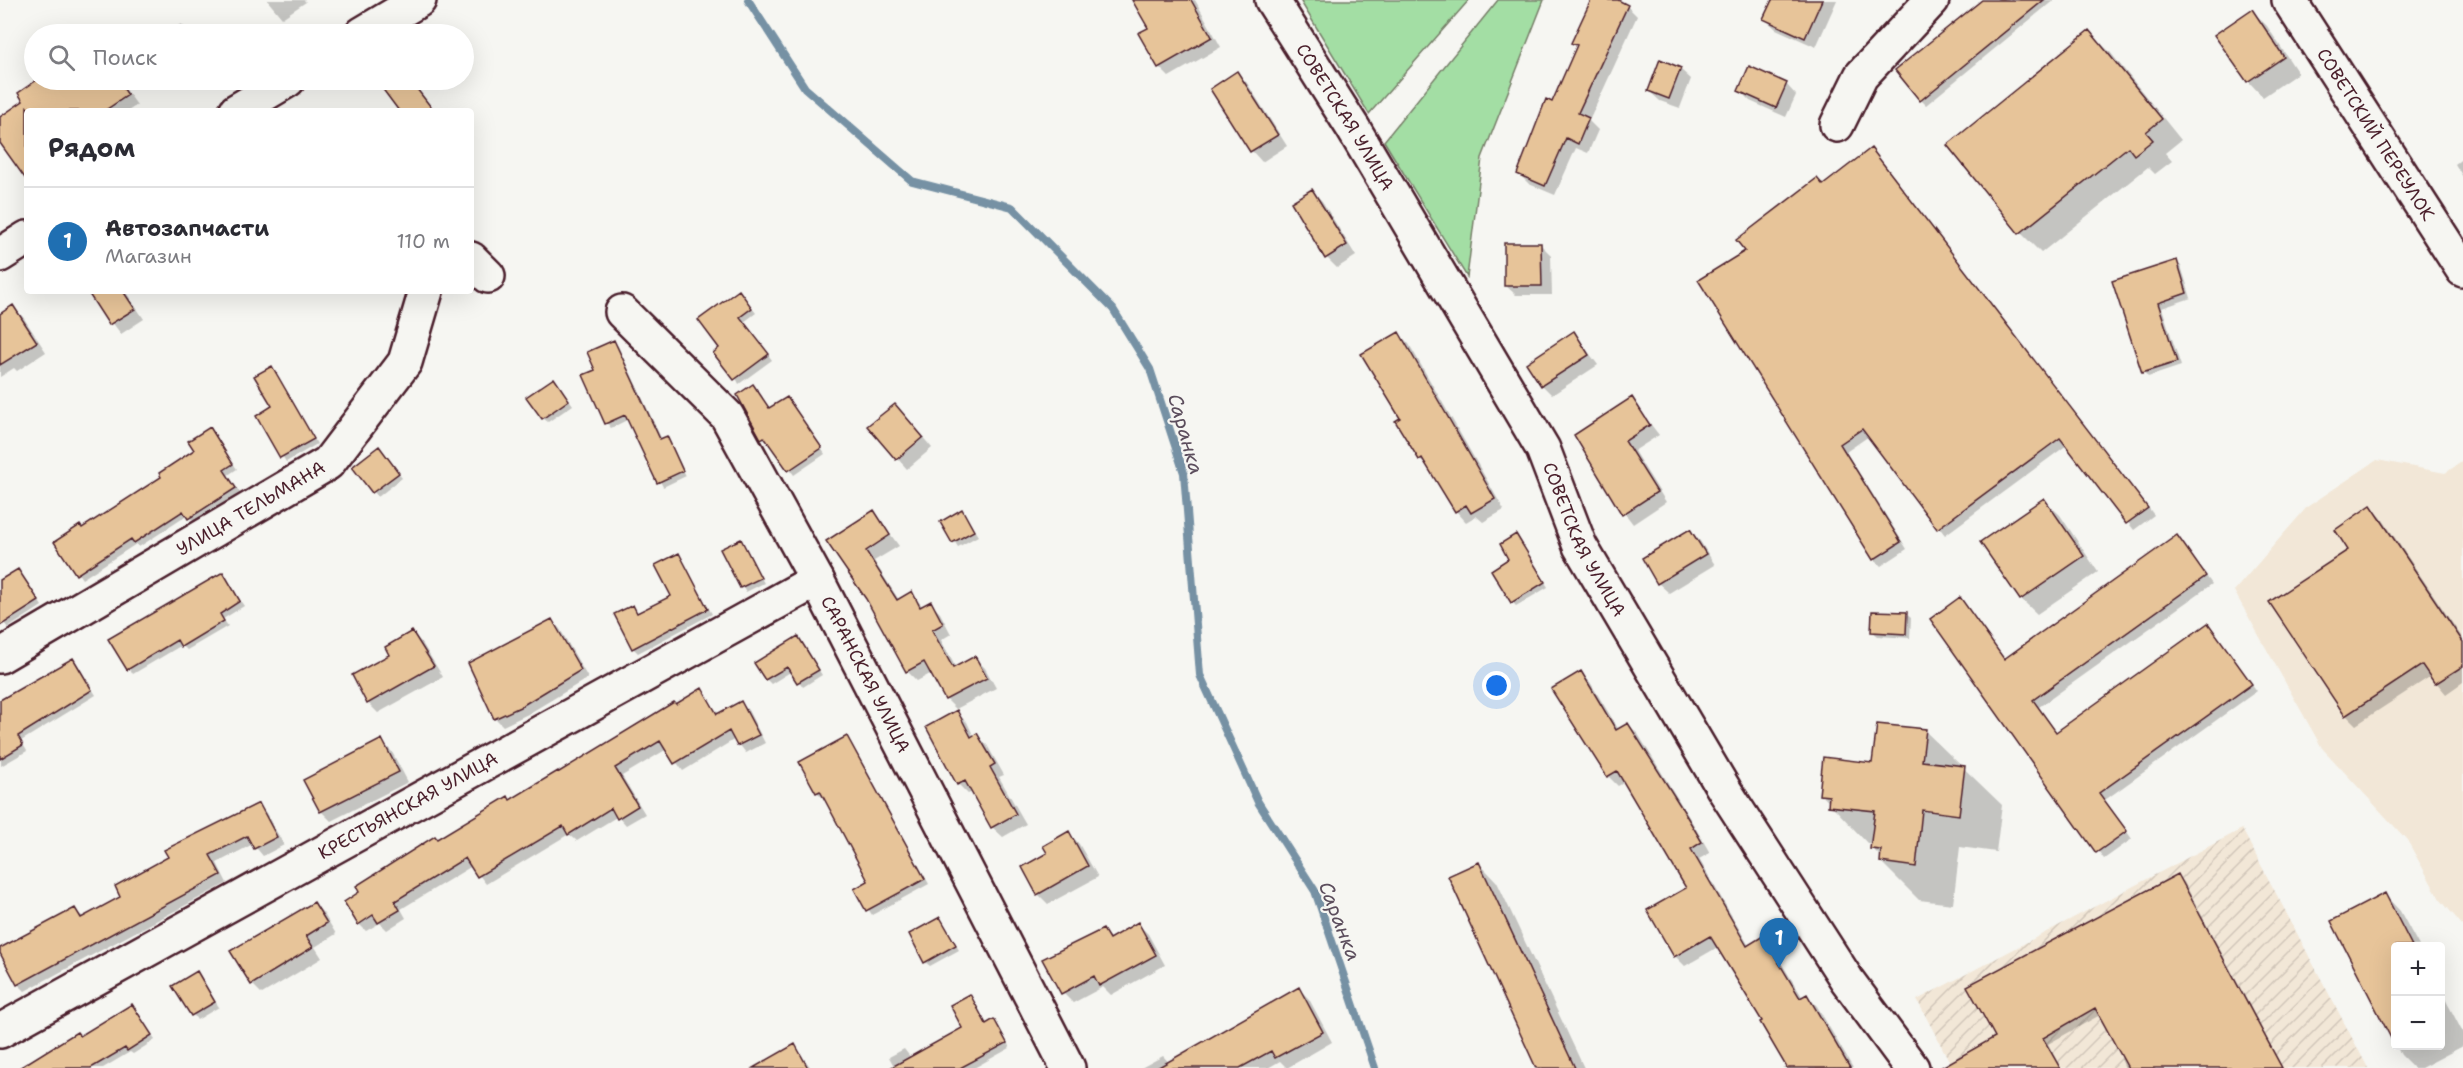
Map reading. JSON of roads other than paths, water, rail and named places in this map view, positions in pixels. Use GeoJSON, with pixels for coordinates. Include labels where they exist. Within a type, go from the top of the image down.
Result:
{"type":"FeatureCollection","features":[{"type":"Feature","properties":{"kind":"street"},"geometry":{"type":"LineString","coordinates":[[379,24],[419,0]]}},
{"type":"Feature","properties":{"kind":"street","name":"СОВЕТСКАЯ УЛИЦА"},"geometry":{"type":"LineString","coordinates":[[1272,0],[1359,138],[1543,449],[1580,546],[1725,791],[1847,980],[1912,1068]]}},
{"type":"Feature","properties":{"kind":"street"},"geometry":{"type":"LineString","coordinates":[[1837,125],[1861,76],[1932,0]]}},
{"type":"Feature","properties":{"kind":"street","name":"СОВЕТСКИЙ ПЕРЕУЛОК"},"geometry":{"type":"LineString","coordinates":[[2289,0],[2463,270]]}},
{"type":"Feature","properties":{"kind":"street"},"geometry":{"type":"LineString","coordinates":[[241,108],[271,90]]}},
{"type":"Feature","properties":{"kind":"street"},"geometry":{"type":"LineString","coordinates":[[0,255],[24,240]]}},
{"type":"Feature","properties":{"kind":"street","name":"УЛИЦА ТЕЛЬМАНА"},"geometry":{"type":"LineString","coordinates":[[0,656],[328,463],[405,362],[425,294]]}},
{"type":"Feature","properties":{"kind":"street","name":"САРАНСКАЯ УЛИЦА"},"geometry":{"type":"LineString","coordinates":[[622,312],[727,416],[817,580],[1066,1067]]}},
{"type":"Feature","properties":{"kind":"street","name":"КРЕСТЬЯНСКАЯ УЛИЦА"},"geometry":{"type":"LineString","coordinates":[[0,1031],[817,580]]}},
{"type":"Feature","properties":{"kind":"waterway","name":"Саранка"},"geometry":{"type":"LineString","coordinates":[[748,0],[805,88],[912,181],[1012,207],[1113,309],[1150,369],[1184,473],[1200,675],[1258,802],[1315,891],[1375,1068]]}},
{"type":"Feature","properties":{"kind":"place","name":"Автозапчасти"},"geometry":{"type":"Point","coordinates":[1779,968]}}]}
